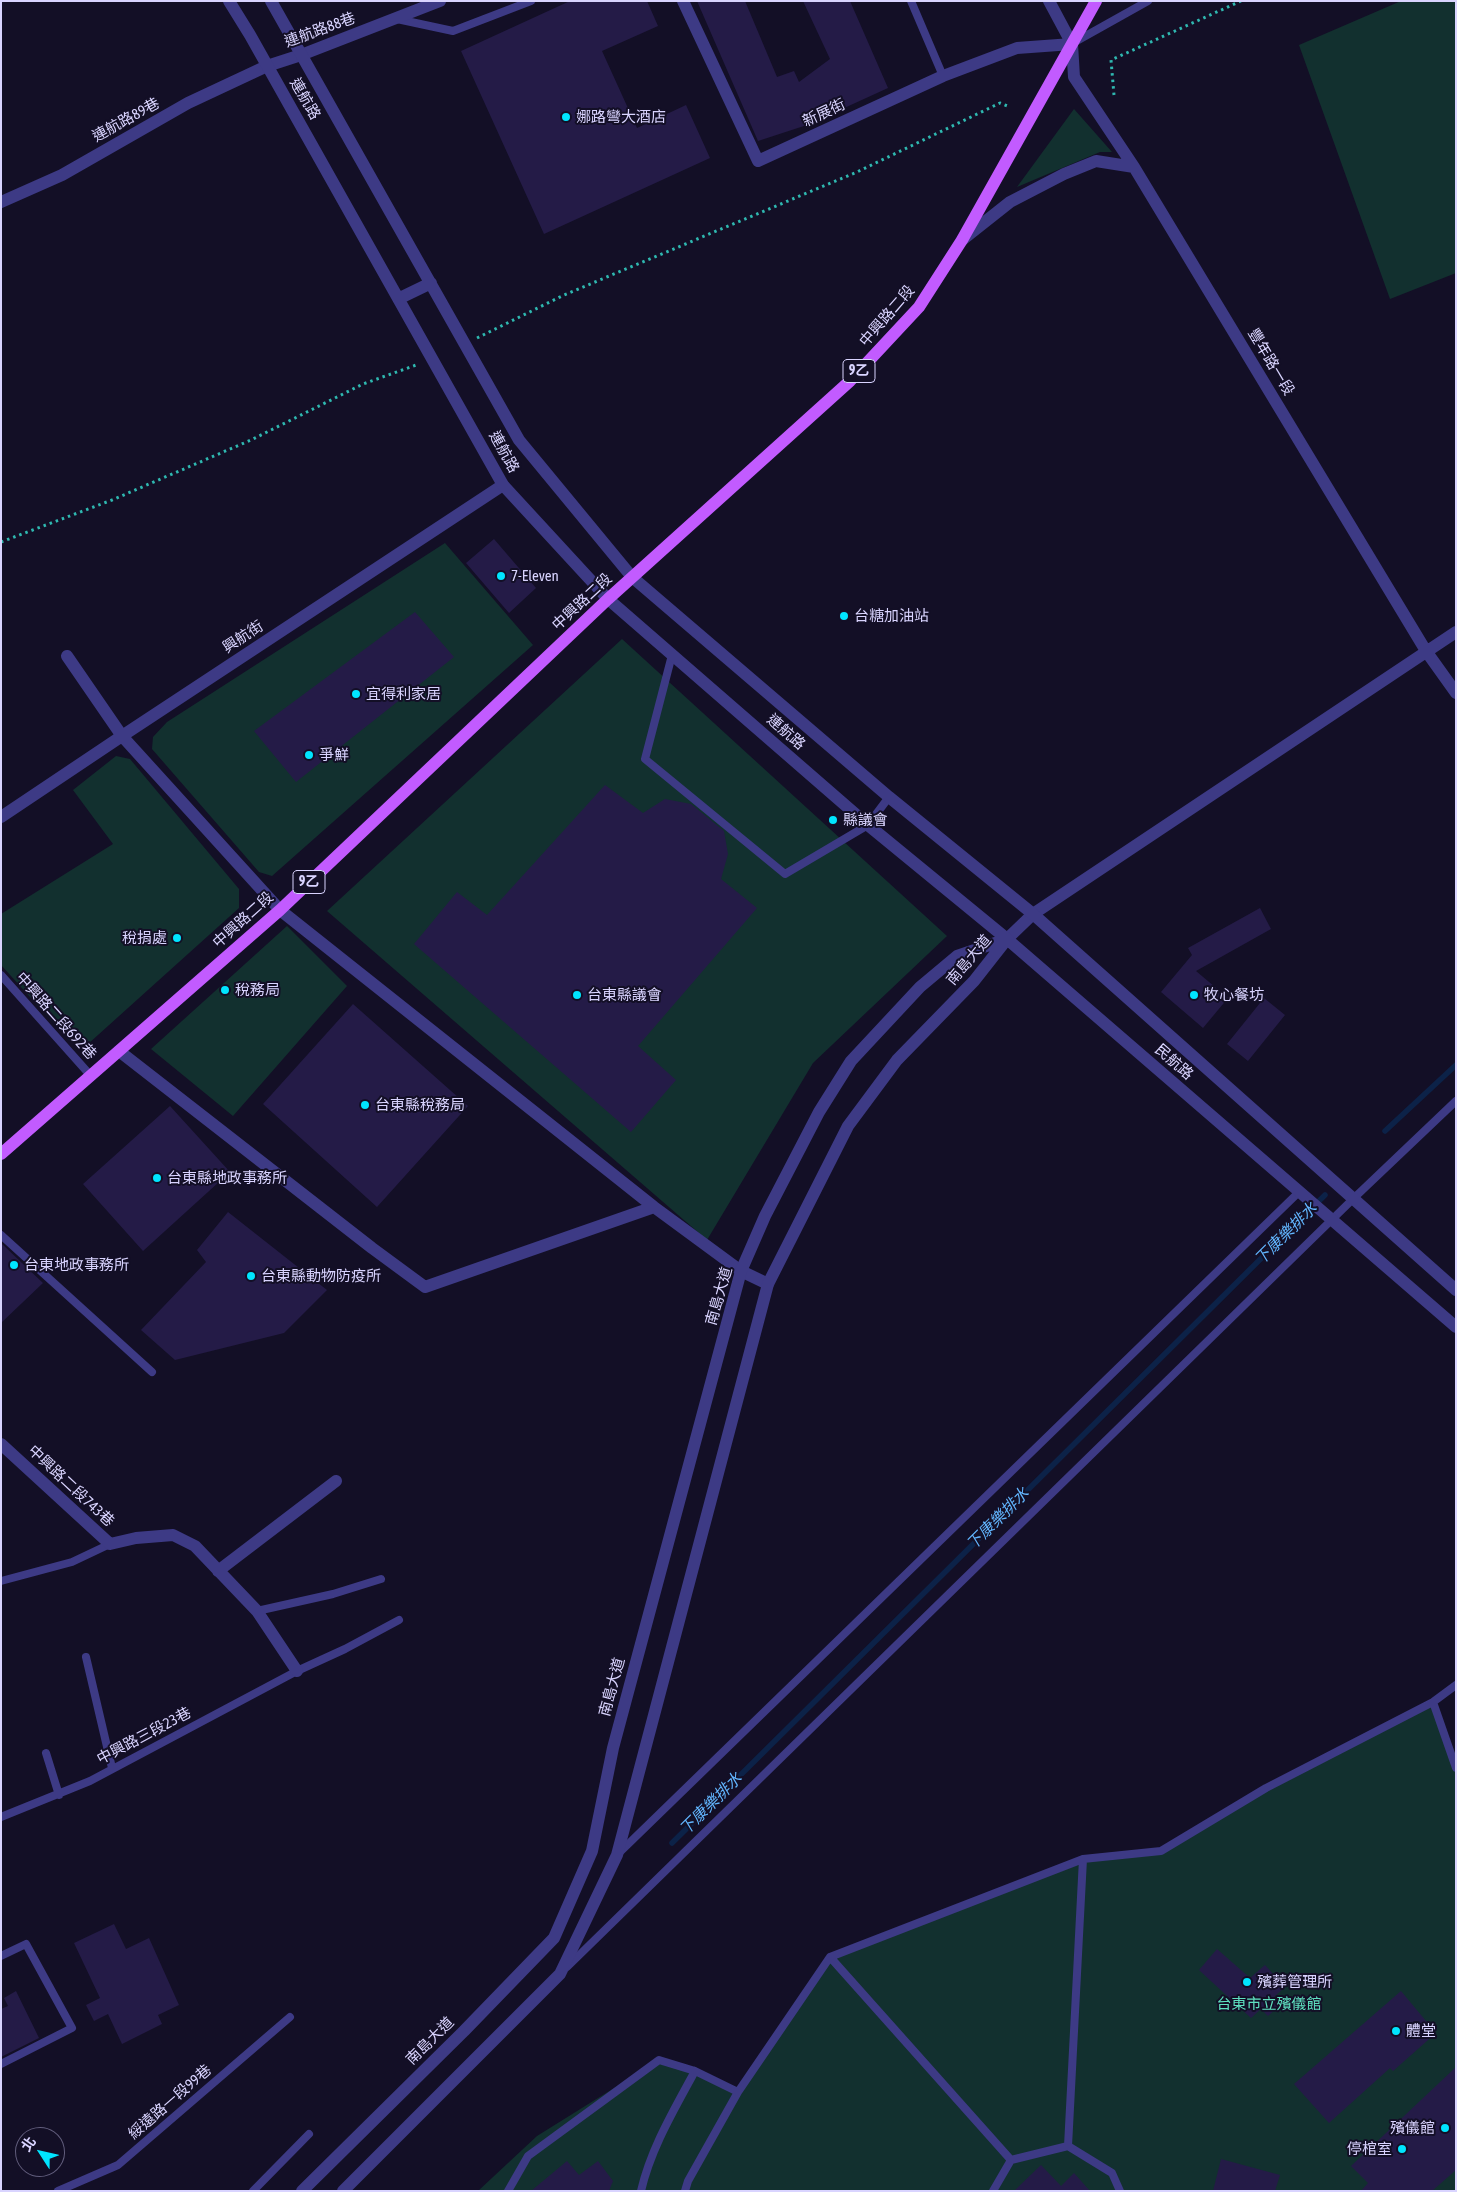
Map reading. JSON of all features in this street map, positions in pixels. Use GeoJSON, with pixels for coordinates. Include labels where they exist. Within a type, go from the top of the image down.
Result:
{"type":"FeatureCollection","features":[{"type":"Feature","properties":{"kind":"main road","name":"中興路二段"},"geometry":{"type":"LineString","coordinates":[[1,1154],[280,910],[608,599],[850,381],[919,307],[962,240],[1096,1]]}},
{"type":"Feature","properties":{"kind":"street","name":"連航路"},"geometry":{"type":"LineString","coordinates":[[229,1],[400,298],[503,485],[608,599],[868,825]]}},
{"type":"Feature","properties":{"kind":"street","name":"連航路"},"geometry":{"type":"LineString","coordinates":[[271,1],[519,440],[632,577],[889,797]]}},
{"type":"Feature","properties":{"kind":"street","name":"連航路88巷"},"geometry":{"type":"LineString","coordinates":[[267,66],[397,19],[440,1]]}},
{"type":"Feature","properties":{"kind":"street","name":"新展街"},"geometry":{"type":"LineString","coordinates":[[683,1],[758,161],[943,76],[1017,48],[1072,44]]}},
{"type":"Feature","properties":{"kind":"street"},"geometry":{"type":"LineString","coordinates":[[1049,1],[1072,44]]}},
{"type":"Feature","properties":{"kind":"street","name":"豐年路一段"},"geometry":{"type":"LineString","coordinates":[[1072,44],[1074,77],[1134,167],[1426,651],[1456,694]]}},
{"type":"Feature","properties":{"kind":"street","name":"連航路89巷"},"geometry":{"type":"LineString","coordinates":[[1,202],[62,175],[188,103],[267,66]]}},
{"type":"Feature","properties":{"kind":"street"},"geometry":{"type":"LineString","coordinates":[[962,240],[1010,202],[1064,174],[1096,161],[1134,167]]}},
{"type":"Feature","properties":{"kind":"street"},"geometry":{"type":"LineString","coordinates":[[400,298],[430,283]]}},
{"type":"Feature","properties":{"kind":"street","name":"興航街"},"geometry":{"type":"LineString","coordinates":[[1,818],[503,485]]}},
{"type":"Feature","properties":{"kind":"street"},"geometry":{"type":"LineString","coordinates":[[1007,939],[1033,914],[1456,632]]}},
{"type":"Feature","properties":{"kind":"street"},"geometry":{"type":"LineString","coordinates":[[67,656],[122,736],[280,910],[654,1207],[741,1271],[768,1284]]}},
{"type":"Feature","properties":{"kind":"street","name":"民航路"},"geometry":{"type":"LineString","coordinates":[[889,797],[1033,914],[1456,1290]]}},
{"type":"Feature","properties":{"kind":"street","name":"民航路"},"geometry":{"type":"LineString","coordinates":[[868,825],[1007,939],[1456,1327]]}},
{"type":"Feature","properties":{"kind":"street","name":"南島大道"},"geometry":{"type":"LineString","coordinates":[[302,2191],[464,2031],[554,1938],[592,1851],[612,1748],[741,1271],[765,1216],[819,1112],[851,1061],[920,987],[957,956],[1007,939]]}},
{"type":"Feature","properties":{"kind":"street","name":"南島大道"},"geometry":{"type":"LineString","coordinates":[[343,2191],[560,1974],[616,1855],[768,1284],[848,1126],[897,1060],[974,981],[1007,939]]}},
{"type":"Feature","properties":{"kind":"street"},"geometry":{"type":"LineString","coordinates":[[119,1051],[425,1287],[654,1207]]}},
{"type":"Feature","properties":{"kind":"street","name":"中興路二段743巷"},"geometry":{"type":"LineString","coordinates":[[1,1444],[110,1544],[136,1538],[173,1535],[195,1546],[257,1611],[297,1671]]}},
{"type":"Feature","properties":{"kind":"street"},"geometry":{"type":"LineString","coordinates":[[218,1571],[336,1481]]}},
{"type":"Feature","properties":{"kind":"lane"},"geometry":{"type":"LineString","coordinates":[[397,19],[453,30],[531,1]]}},
{"type":"Feature","properties":{"kind":"lane"},"geometry":{"type":"LineString","coordinates":[[911,1],[943,76]]}},
{"type":"Feature","properties":{"kind":"lane"},"geometry":{"type":"LineString","coordinates":[[1072,44],[1148,1]]}},
{"type":"Feature","properties":{"kind":"lane"},"geometry":{"type":"LineString","coordinates":[[672,655],[645,758],[785,874],[868,825],[889,797]]}},
{"type":"Feature","properties":{"kind":"lane","name":"中興路二段692巷"},"geometry":{"type":"LineString","coordinates":[[1,975],[91,1076]]}},
{"type":"Feature","properties":{"kind":"lane"},"geometry":{"type":"LineString","coordinates":[[560,1974],[1354,1198],[1456,1101]]}},
{"type":"Feature","properties":{"kind":"lane"},"geometry":{"type":"LineString","coordinates":[[616,1855],[1299,1192]]}},
{"type":"Feature","properties":{"kind":"lane"},"geometry":{"type":"LineString","coordinates":[[1,1235],[152,1372]]}},
{"type":"Feature","properties":{"kind":"lane"},"geometry":{"type":"LineString","coordinates":[[1,1581],[72,1562],[110,1544]]}},
{"type":"Feature","properties":{"kind":"lane"},"geometry":{"type":"LineString","coordinates":[[257,1611],[333,1594],[381,1579]]}},
{"type":"Feature","properties":{"kind":"lane","name":"中興路三段23巷"},"geometry":{"type":"LineString","coordinates":[[1,1817],[90,1781],[297,1671],[345,1649],[399,1620]]}},
{"type":"Feature","properties":{"kind":"lane"},"geometry":{"type":"LineString","coordinates":[[86,1657],[112,1768]]}},
{"type":"Feature","properties":{"kind":"lane"},"geometry":{"type":"LineString","coordinates":[[685,2191],[688,2181],[738,2092],[830,1957],[1083,1859],[1161,1851],[1266,1788],[1434,1702],[1456,1685]]}},
{"type":"Feature","properties":{"kind":"lane"},"geometry":{"type":"LineString","coordinates":[[1434,1702],[1456,1768]]}},
{"type":"Feature","properties":{"kind":"lane"},"geometry":{"type":"LineString","coordinates":[[46,1753],[59,1795]]}},
{"type":"Feature","properties":{"kind":"lane"},"geometry":{"type":"LineString","coordinates":[[1068,2146],[1083,1859]]}},
{"type":"Feature","properties":{"kind":"lane"},"geometry":{"type":"LineString","coordinates":[[1,1956],[26,1944],[72,2028],[1,2064]]}},
{"type":"Feature","properties":{"kind":"lane"},"geometry":{"type":"LineString","coordinates":[[830,1957],[1010,2160]]}},
{"type":"Feature","properties":{"kind":"lane","name":"綏遠路一段99巷"},"geometry":{"type":"LineString","coordinates":[[58,2191],[118,2165],[290,2017]]}},
{"type":"Feature","properties":{"kind":"lane"},"geometry":{"type":"LineString","coordinates":[[508,2191],[528,2156],[659,2060],[695,2071],[738,2092]]}},
{"type":"Feature","properties":{"kind":"lane"},"geometry":{"type":"LineString","coordinates":[[641,2191],[646,2169],[662,2132],[695,2071]]}},
{"type":"Feature","properties":{"kind":"lane"},"geometry":{"type":"LineString","coordinates":[[253,2191],[309,2134]]}},
{"type":"Feature","properties":{"kind":"lane"},"geometry":{"type":"LineString","coordinates":[[993,2191],[1010,2160],[1068,2146],[1112,2173],[1120,2191]]}},
{"type":"Feature","properties":{"kind":"path"},"geometry":{"type":"LineString","coordinates":[[1114,95],[1111,60],[1241,1]]}},
{"type":"Feature","properties":{"kind":"path"},"geometry":{"type":"LineString","coordinates":[[466,344],[564,295],[857,172],[1000,103],[1010,107]]}},
{"type":"Feature","properties":{"kind":"path"},"geometry":{"type":"LineString","coordinates":[[1,542],[112,500],[251,440],[363,384],[434,359]]}},
{"type":"Feature","properties":{"kind":"green space"},"geometry":{"type":"Polygon","coordinates":[[[1401,1],[1456,1],[1456,273],[1390,299],[1299,45],[1401,1]]]}},
{"type":"Feature","properties":{"kind":"green space"},"geometry":{"type":"Polygon","coordinates":[[[1074,109],[1112,152],[1100,152],[1017,187],[1074,109]]]}},
{"type":"Feature","properties":{"kind":"green space"},"geometry":{"type":"Polygon","coordinates":[[[445,543],[533,645],[272,876],[259,872],[152,749],[153,737],[167,722],[445,543]]]}},
{"type":"Feature","properties":{"kind":"green space"},"geometry":{"type":"Polygon","coordinates":[[[622,639],[947,936],[813,1063],[707,1240],[327,911],[622,639]]]}},
{"type":"Feature","properties":{"kind":"green space"},"geometry":{"type":"Polygon","coordinates":[[[116,756],[130,759],[239,889],[239,908],[88,1044],[70,1041],[1,965],[1,914],[113,844],[73,790],[116,756]]]}},
{"type":"Feature","properties":{"kind":"green space"},"geometry":{"type":"Polygon","coordinates":[[[287,926],[347,986],[233,1116],[151,1049],[287,926]]]}},
{"type":"Feature","properties":{"kind":"green space","name":"台東市立殯儀館"},"geometry":{"type":"Polygon","coordinates":[[[1433,1702],[1456,1768],[1456,2191],[478,2191],[537,2136],[659,2060],[738,2092],[830,1957],[1083,1859],[1161,1851],[1266,1788],[1433,1702]]]}},
{"type":"Feature","properties":{"kind":"building"},"geometry":{"type":"Polygon","coordinates":[[[570,1],[647,1],[658,26],[602,51],[637,128],[686,105],[710,158],[544,234],[461,51],[570,1]]]}},
{"type":"Feature","properties":{"kind":"building"},"geometry":{"type":"Polygon","coordinates":[[[697,1],[745,1],[777,77],[794,71],[799,82],[830,59],[803,1],[850,1],[888,88],[807,125],[758,141],[697,1]]]}},
{"type":"Feature","properties":{"kind":"building","name":"7-Eleven"},"geometry":{"type":"Polygon","coordinates":[[[494,539],[536,588],[509,613],[466,563],[494,539]]]}},
{"type":"Feature","properties":{"kind":"building","name":"宜得利家居"},"geometry":{"type":"Polygon","coordinates":[[[415,612],[454,657],[296,782],[254,731],[415,612]]]}},
{"type":"Feature","properties":{"kind":"building","name":"台東縣議會"},"geometry":{"type":"Polygon","coordinates":[[[605,785],[643,813],[665,799],[691,804],[724,831],[728,854],[721,879],[757,908],[638,1046],[676,1080],[631,1132],[414,944],[457,892],[487,915],[605,785]]]}},
{"type":"Feature","properties":{"kind":"building"},"geometry":{"type":"Polygon","coordinates":[[[1260,908],[1271,929],[1196,971],[1228,998],[1203,1028],[1161,992],[1192,955],[1188,948],[1260,908]]]}},
{"type":"Feature","properties":{"kind":"building"},"geometry":{"type":"Polygon","coordinates":[[[1264,998],[1285,1015],[1248,1061],[1227,1044],[1264,998]]]}},
{"type":"Feature","properties":{"kind":"building","name":"台東縣稅務局"},"geometry":{"type":"Polygon","coordinates":[[[353,1004],[468,1106],[377,1207],[263,1104],[353,1004]]]}},
{"type":"Feature","properties":{"kind":"building","name":"台東縣地政事務所"},"geometry":{"type":"Polygon","coordinates":[[[170,1106],[230,1172],[143,1251],[83,1184],[170,1106]]]}},
{"type":"Feature","properties":{"kind":"building","name":"台東縣動物防疫所"},"geometry":{"type":"Polygon","coordinates":[[[228,1212],[327,1290],[284,1333],[175,1360],[141,1330],[206,1262],[197,1250],[228,1212]]]}},
{"type":"Feature","properties":{"kind":"building","name":"台東地政事務所"},"geometry":{"type":"Polygon","coordinates":[[[1,1243],[43,1283],[1,1323],[1,1243]]]}},
{"type":"Feature","properties":{"kind":"building"},"geometry":{"type":"Polygon","coordinates":[[[114,1924],[126,1949],[149,1938],[179,2005],[158,2015],[162,2024],[122,2044],[108,2014],[94,2021],[86,2005],[100,1998],[74,1943],[114,1924]]]}},
{"type":"Feature","properties":{"kind":"building","name":"殯葬管理所"},"geometry":{"type":"Polygon","coordinates":[[[1217,1949],[1250,1978],[1265,1965],[1285,1987],[1274,1997],[1281,2004],[1268,2016],[1261,2009],[1251,2018],[1199,1970],[1217,1949]]]}},
{"type":"Feature","properties":{"kind":"building"},"geometry":{"type":"Polygon","coordinates":[[[16,1991],[39,2038],[1,2057],[1,2009],[8,2006],[4,1998],[16,1991]]]}},
{"type":"Feature","properties":{"kind":"building"},"geometry":{"type":"Polygon","coordinates":[[[1401,1991],[1436,2033],[1393,2071],[1390,2068],[1329,2123],[1294,2084],[1401,1991]]]}},
{"type":"Feature","properties":{"kind":"building","name":"停棺室"},"geometry":{"type":"Polygon","coordinates":[[[1456,2067],[1456,2170],[1432,2191],[1361,2191],[1368,2183],[1351,2166],[1456,2067]]]}},
{"type":"Feature","properties":{"kind":"building"},"geometry":{"type":"Polygon","coordinates":[[[1221,2159],[1280,2175],[1275,2191],[1213,2191],[1221,2159]]]}},
{"type":"Feature","properties":{"kind":"building"},"geometry":{"type":"Polygon","coordinates":[[[567,2161],[579,2175],[598,2161],[613,2181],[609,2191],[531,2191],[567,2161]]]}},
{"type":"Feature","properties":{"kind":"building"},"geometry":{"type":"Polygon","coordinates":[[[1041,2165],[1061,2186],[1074,2173],[1090,2191],[1014,2191],[1041,2165]]]}},
{"type":"Feature","properties":{"kind":"waterway","name":"下康樂排水"},"geometry":{"type":"LineString","coordinates":[[1385,1131],[1456,1065]]}},
{"type":"Feature","properties":{"kind":"waterway","name":"下康樂排水"},"geometry":{"type":"LineString","coordinates":[[672,1843],[1325,1195]]}},
{"type":"Feature","properties":{"kind":"place","name":"娜路彎大酒店"},"geometry":{"type":"Point","coordinates":[566,117]}},
{"type":"Feature","properties":{"kind":"place","name":"7-Eleven"},"geometry":{"type":"Point","coordinates":[501,576]}},
{"type":"Feature","properties":{"kind":"place","name":"台糖加油站"},"geometry":{"type":"Point","coordinates":[844,616]}},
{"type":"Feature","properties":{"kind":"place","name":"宜得利家居"},"geometry":{"type":"Point","coordinates":[356,694]}},
{"type":"Feature","properties":{"kind":"place","name":"爭鮮"},"geometry":{"type":"Point","coordinates":[309,755]}},
{"type":"Feature","properties":{"kind":"place","name":"縣議會"},"geometry":{"type":"Point","coordinates":[833,820]}},
{"type":"Feature","properties":{"kind":"place","name":"稅捐處"},"geometry":{"type":"Point","coordinates":[177,938]}},
{"type":"Feature","properties":{"kind":"place","name":"稅務局"},"geometry":{"type":"Point","coordinates":[225,990]}},
{"type":"Feature","properties":{"kind":"place","name":"台東縣議會"},"geometry":{"type":"Point","coordinates":[577,995]}},
{"type":"Feature","properties":{"kind":"place","name":"牧心餐坊"},"geometry":{"type":"Point","coordinates":[1194,995]}},
{"type":"Feature","properties":{"kind":"place","name":"台東縣稅務局"},"geometry":{"type":"Point","coordinates":[365,1105]}},
{"type":"Feature","properties":{"kind":"place","name":"台東縣地政事務所"},"geometry":{"type":"Point","coordinates":[157,1178]}},
{"type":"Feature","properties":{"kind":"place","name":"台東地政事務所"},"geometry":{"type":"Point","coordinates":[14,1265]}},
{"type":"Feature","properties":{"kind":"place","name":"台東縣動物防疫所"},"geometry":{"type":"Point","coordinates":[251,1276]}},
{"type":"Feature","properties":{"kind":"place","name":"殯葬管理所"},"geometry":{"type":"Point","coordinates":[1247,1982]}},
{"type":"Feature","properties":{"kind":"place","name":"體堂"},"geometry":{"type":"Point","coordinates":[1396,2031]}},
{"type":"Feature","properties":{"kind":"place","name":"殯儀館"},"geometry":{"type":"Point","coordinates":[1445,2128]}},
{"type":"Feature","properties":{"kind":"place","name":"停棺室"},"geometry":{"type":"Point","coordinates":[1402,2149]}}]}
